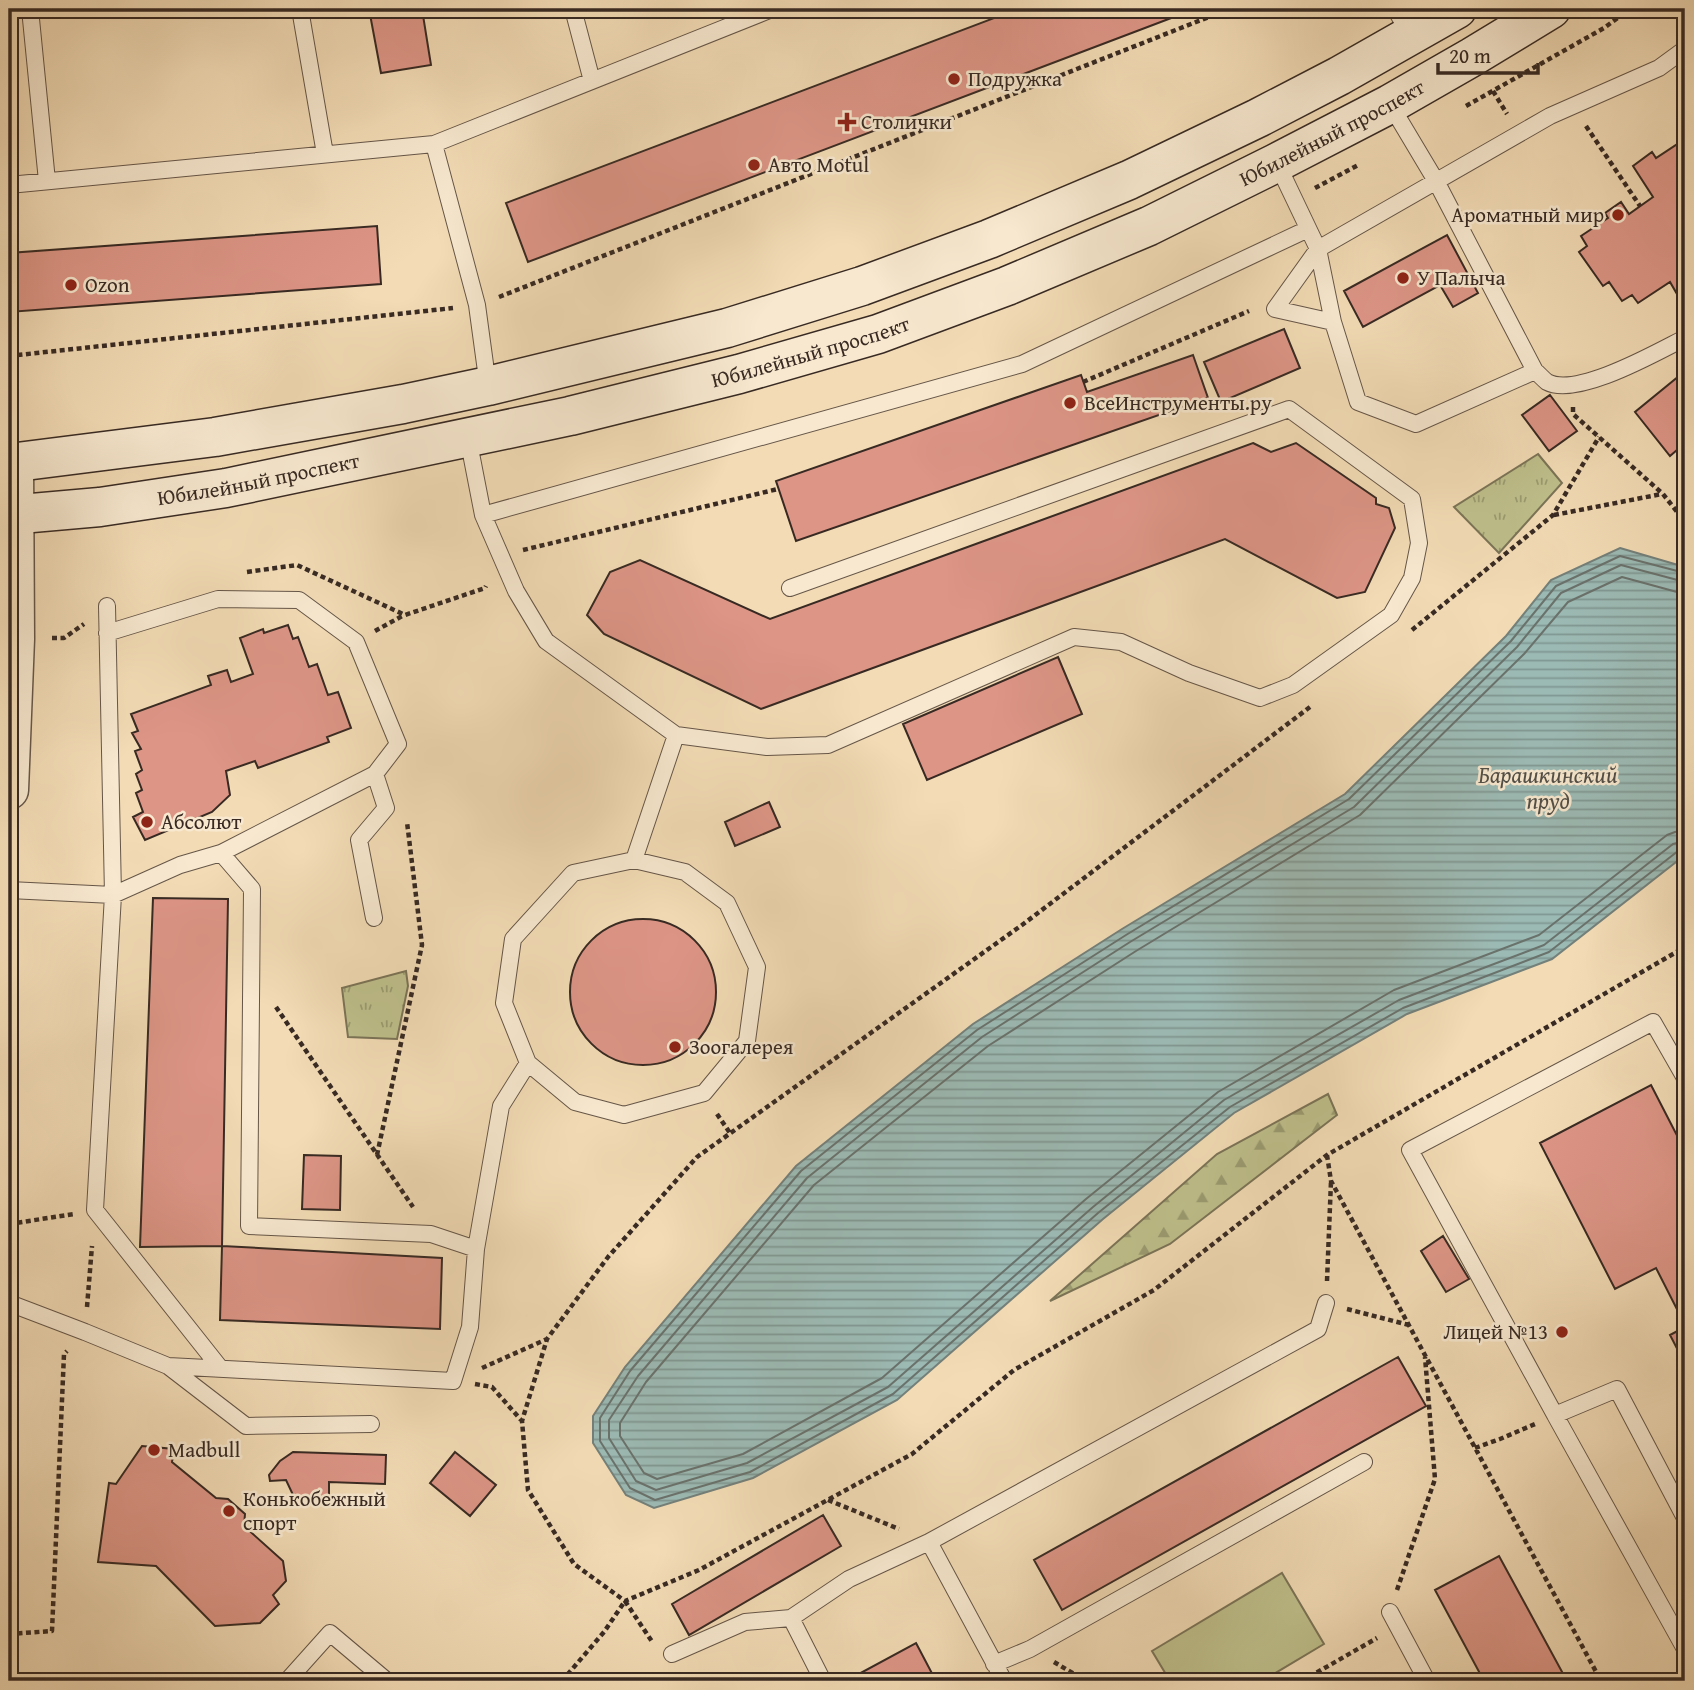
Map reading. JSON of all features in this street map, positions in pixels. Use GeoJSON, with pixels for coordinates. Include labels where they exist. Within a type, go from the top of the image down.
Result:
{"type":"FeatureCollection","features":[{"type":"Feature","properties":{"kind":"main road"},"geometry":{"type":"LineString","coordinates":[[9,790],[15,639],[12,463],[215,437],[403,404],[727,328],[862,286],[976,244],[1129,180],[1339,76],[1403,22],[1457,9]]}},
{"type":"Feature","properties":{"kind":"main road","name":"Юбилейный проспект"},"geometry":{"type":"LineString","coordinates":[[12,515],[100,507],[226,488],[468,438],[739,374],[878,334],[1007,286],[1149,226],[1390,104],[1551,9]]}},
{"type":"Feature","properties":{"kind":"lane"},"geometry":{"type":"LineString","coordinates":[[30,9],[47,181]]}},
{"type":"Feature","properties":{"kind":"lane"},"geometry":{"type":"LineString","coordinates":[[300,9],[325,154]]}},
{"type":"Feature","properties":{"kind":"lane"},"geometry":{"type":"LineString","coordinates":[[573,9],[592,81]]}},
{"type":"Feature","properties":{"kind":"lane"},"geometry":{"type":"LineString","coordinates":[[9,185],[433,144],[772,9]]}},
{"type":"Feature","properties":{"kind":"lane"},"geometry":{"type":"LineString","coordinates":[[1333,322],[1275,309],[1318,249],[1550,116],[1659,68],[1685,49]]}},
{"type":"Feature","properties":{"kind":"lane"},"geometry":{"type":"LineString","coordinates":[[1390,104],[1436,181],[1535,371],[1549,383],[1575,385],[1616,372],[1685,338]]}},
{"type":"Feature","properties":{"kind":"lane"},"geometry":{"type":"LineString","coordinates":[[433,144],[477,305],[488,386]]}},
{"type":"Feature","properties":{"kind":"lane"},"geometry":{"type":"LineString","coordinates":[[1276,163],[1318,249],[1333,322],[1358,402],[1416,424],[1535,371]]}},
{"type":"Feature","properties":{"kind":"lane"},"geometry":{"type":"LineString","coordinates":[[483,515],[1022,364],[1308,229]]}},
{"type":"Feature","properties":{"kind":"lane"},"geometry":{"type":"LineString","coordinates":[[468,438],[483,515],[516,591],[546,642],[676,735],[767,747],[828,746],[1074,637],[1121,642],[1189,673],[1260,698],[1293,685],[1391,615],[1412,578],[1419,543],[1412,499],[1289,409],[790,588]]}},
{"type":"Feature","properties":{"kind":"lane"},"geometry":{"type":"LineString","coordinates":[[9,890],[113,895],[180,865],[221,853],[375,774],[398,744],[356,642],[299,600],[218,599],[107,634]]}},
{"type":"Feature","properties":{"kind":"lane"},"geometry":{"type":"LineString","coordinates":[[107,606],[113,895],[95,1210],[221,1369]]}},
{"type":"Feature","properties":{"kind":"lane"},"geometry":{"type":"LineString","coordinates":[[635,860],[676,735]]}},
{"type":"Feature","properties":{"kind":"lane"},"geometry":{"type":"LineString","coordinates":[[374,918],[359,840],[386,808],[375,774]]}},
{"type":"Feature","properties":{"kind":"lane"},"geometry":{"type":"LineString","coordinates":[[221,853],[252,889],[249,1226],[431,1234],[475,1249]]}},
{"type":"Feature","properties":{"kind":"lane"},"geometry":{"type":"LineString","coordinates":[[635,860],[685,872],[727,903],[757,967],[747,1041],[704,1093],[624,1115],[575,1102],[528,1063],[504,1003],[513,939],[573,873],[635,860]]}},
{"type":"Feature","properties":{"kind":"lane"},"geometry":{"type":"LineString","coordinates":[[1685,1078],[1653,1022],[1410,1150],[1685,1649]]}},
{"type":"Feature","properties":{"kind":"lane"},"geometry":{"type":"LineString","coordinates":[[168,1366],[453,1381],[470,1327],[475,1249],[501,1106],[528,1063]]}},
{"type":"Feature","properties":{"kind":"lane"},"geometry":{"type":"LineString","coordinates":[[9,1303],[168,1366],[246,1426],[371,1424]]}},
{"type":"Feature","properties":{"kind":"lane"},"geometry":{"type":"LineString","coordinates":[[672,1654],[745,1622],[791,1618],[849,1579],[929,1542],[1318,1329],[1326,1303]]}},
{"type":"Feature","properties":{"kind":"lane"},"geometry":{"type":"LineString","coordinates":[[1555,1416],[1617,1389],[1685,1518]]}},
{"type":"Feature","properties":{"kind":"lane"},"geometry":{"type":"LineString","coordinates":[[995,1664],[1030,1649],[1364,1462]]}},
{"type":"Feature","properties":{"kind":"lane"},"geometry":{"type":"LineString","coordinates":[[929,1542],[1004,1681]]}},
{"type":"Feature","properties":{"kind":"lane"},"geometry":{"type":"LineString","coordinates":[[791,1618],[823,1681]]}},
{"type":"Feature","properties":{"kind":"lane"},"geometry":{"type":"LineString","coordinates":[[1394,1619],[1427,1681]]}},
{"type":"Feature","properties":{"kind":"lane"},"geometry":{"type":"LineString","coordinates":[[287,1681],[330,1633],[387,1681]]}},
{"type":"Feature","properties":{"kind":"path"},"geometry":{"type":"LineString","coordinates":[[9,356],[477,305],[1229,9]]}},
{"type":"Feature","properties":{"kind":"path"},"geometry":{"type":"LineString","coordinates":[[1457,111],[1604,28],[1630,9]]}},
{"type":"Feature","properties":{"kind":"path"},"geometry":{"type":"LineString","coordinates":[[1573,106],[1640,206]]}},
{"type":"Feature","properties":{"kind":"path"},"geometry":{"type":"LineString","coordinates":[[1294,200],[1410,137]]}},
{"type":"Feature","properties":{"kind":"path"},"geometry":{"type":"LineString","coordinates":[[1083,382],[1249,312],[1265,249]]}},
{"type":"Feature","properties":{"kind":"path"},"geometry":{"type":"LineString","coordinates":[[1575,385],[1573,414],[1662,494],[1685,522]]}},
{"type":"Feature","properties":{"kind":"path"},"geometry":{"type":"LineString","coordinates":[[1408,633],[1553,516],[1599,437]]}},
{"type":"Feature","properties":{"kind":"path"},"geometry":{"type":"LineString","coordinates":[[356,642],[405,615],[485,588],[500,555],[778,489]]}},
{"type":"Feature","properties":{"kind":"path"},"geometry":{"type":"LineString","coordinates":[[1553,516],[1662,494]]}},
{"type":"Feature","properties":{"kind":"path"},"geometry":{"type":"LineString","coordinates":[[243,573],[297,565],[405,615]]}},
{"type":"Feature","properties":{"kind":"path"},"geometry":{"type":"LineString","coordinates":[[15,639],[64,638],[107,606]]}},
{"type":"Feature","properties":{"kind":"path"},"geometry":{"type":"LineString","coordinates":[[672,1654],[653,1643],[625,1601],[574,1564],[528,1490],[522,1421],[547,1339],[608,1256],[697,1157],[1022,925],[1320,700]]}},
{"type":"Feature","properties":{"kind":"path"},"geometry":{"type":"LineString","coordinates":[[377,1155],[422,945],[406,811]]}},
{"type":"Feature","properties":{"kind":"path"},"geometry":{"type":"LineString","coordinates":[[562,1681],[604,1632],[625,1601],[699,1570],[912,1454],[1014,1370],[1154,1290],[1326,1155],[1685,947]]}},
{"type":"Feature","properties":{"kind":"path"},"geometry":{"type":"LineString","coordinates":[[251,970],[431,1234]]}},
{"type":"Feature","properties":{"kind":"path"},"geometry":{"type":"LineString","coordinates":[[1326,1155],[1331,1181],[1326,1303],[1409,1325]]}},
{"type":"Feature","properties":{"kind":"path"},"geometry":{"type":"LineString","coordinates":[[1331,1181],[1601,1681]]}},
{"type":"Feature","properties":{"kind":"path"},"geometry":{"type":"LineString","coordinates":[[9,1224],[95,1210],[85,1332],[64,1354],[52,1631],[9,1634]]}},
{"type":"Feature","properties":{"kind":"path"},"geometry":{"type":"LineString","coordinates":[[453,1381],[547,1339]]}},
{"type":"Feature","properties":{"kind":"path"},"geometry":{"type":"LineString","coordinates":[[1302,1681],[1394,1619],[1435,1479],[1424,1353]]}},
{"type":"Feature","properties":{"kind":"path"},"geometry":{"type":"LineString","coordinates":[[453,1381],[492,1387],[522,1421]]}},
{"type":"Feature","properties":{"kind":"path"},"geometry":{"type":"LineString","coordinates":[[1475,1448],[1555,1416]]}},
{"type":"Feature","properties":{"kind":"path"},"geometry":{"type":"LineString","coordinates":[[828,1500],[929,1542]]}},
{"type":"Feature","properties":{"kind":"green space"},"geometry":{"type":"Polygon","coordinates":[[[1538,454],[1562,483],[1499,553],[1454,507],[1538,454]]]}},
{"type":"Feature","properties":{"kind":"green space"},"geometry":{"type":"Polygon","coordinates":[[[406,971],[408,986],[397,1039],[348,1037],[342,988],[406,971]]]}},
{"type":"Feature","properties":{"kind":"green space"},"geometry":{"type":"Polygon","coordinates":[[[1328,1094],[1337,1115],[1170,1244],[1050,1301],[1217,1154],[1328,1094]]]}},
{"type":"Feature","properties":{"kind":"green space"},"geometry":{"type":"Polygon","coordinates":[[[1282,1573],[1324,1644],[1262,1681],[1170,1681],[1152,1651],[1282,1573]]]}},
{"type":"Feature","properties":{"kind":"water","name":"Барашкинский пруд"},"geometry":{"type":"Polygon","coordinates":[[[1620,548],[1685,567],[1685,855],[1552,959],[1407,1014],[1234,1113],[1103,1219],[897,1400],[753,1478],[654,1508],[626,1495],[593,1443],[593,1416],[625,1367],[796,1166],[973,1024],[1122,929],[1345,794],[1506,636],[1551,580],[1620,548]]]}},
{"type":"Feature","properties":{"kind":"building"},"geometry":{"type":"Polygon","coordinates":[[[369,9],[422,9],[431,65],[381,73],[369,9]]]}},
{"type":"Feature","properties":{"kind":"building"},"geometry":{"type":"Polygon","coordinates":[[[1018,9],[1195,9],[528,262],[506,203],[1018,9]]]}},
{"type":"Feature","properties":{"kind":"building"},"geometry":{"type":"Polygon","coordinates":[[[1682,141],[1685,146],[1685,289],[1677,294],[1670,282],[1638,303],[1632,295],[1622,301],[1609,282],[1603,286],[1579,252],[1587,246],[1581,236],[1608,218],[1605,213],[1621,202],[1629,214],[1653,197],[1633,166],[1652,152],[1656,158],[1682,141]]]}},
{"type":"Feature","properties":{"kind":"building"},"geometry":{"type":"Polygon","coordinates":[[[377,226],[381,284],[9,312],[9,253],[377,226]]]}},
{"type":"Feature","properties":{"kind":"building"},"geometry":{"type":"Polygon","coordinates":[[[1447,235],[1478,293],[1453,307],[1440,285],[1363,327],[1344,291],[1447,235]]]}},
{"type":"Feature","properties":{"kind":"building"},"geometry":{"type":"Polygon","coordinates":[[[1284,329],[1300,368],[1221,402],[1204,362],[1284,329]]]}},
{"type":"Feature","properties":{"kind":"building"},"geometry":{"type":"Polygon","coordinates":[[[1193,355],[1208,398],[796,541],[776,481],[1081,375],[1087,392],[1193,355]]]}},
{"type":"Feature","properties":{"kind":"building"},"geometry":{"type":"Polygon","coordinates":[[[1679,376],[1685,385],[1685,443],[1670,456],[1635,412],[1679,376]]]}},
{"type":"Feature","properties":{"kind":"building"},"geometry":{"type":"Polygon","coordinates":[[[1550,395],[1577,431],[1549,451],[1522,415],[1550,395]]]}},
{"type":"Feature","properties":{"kind":"building"},"geometry":{"type":"Polygon","coordinates":[[[1253,443],[1271,452],[1296,443],[1376,498],[1376,504],[1389,508],[1395,528],[1365,592],[1337,598],[1225,539],[761,709],[604,634],[587,615],[610,572],[640,560],[770,619],[1253,443]]]}},
{"type":"Feature","properties":{"kind":"building"},"geometry":{"type":"Polygon","coordinates":[[[288,625],[293,639],[298,637],[309,667],[317,664],[328,695],[338,692],[351,728],[327,737],[329,742],[258,768],[255,761],[226,771],[230,795],[212,812],[145,840],[133,817],[143,812],[136,793],[142,790],[136,774],[142,770],[135,751],[141,749],[132,733],[138,731],[131,714],[211,685],[208,676],[227,670],[231,682],[253,674],[240,638],[263,629],[264,633],[288,625]]]}},
{"type":"Feature","properties":{"kind":"building"},"geometry":{"type":"Polygon","coordinates":[[[1058,657],[1082,714],[927,780],[903,724],[1058,657]]]}},
{"type":"Feature","properties":{"kind":"building"},"geometry":{"type":"Polygon","coordinates":[[[769,802],[780,827],[735,846],[725,822],[769,802]]]}},
{"type":"Feature","properties":{"kind":"building"},"geometry":{"type":"Polygon","coordinates":[[[153,898],[228,899],[222,1246],[140,1247],[153,898]]]}},
{"type":"Feature","properties":{"kind":"building"},"geometry":{"type":"Polygon","coordinates":[[[643,919],[671,924],[695,940],[711,964],[716,992],[711,1020],[695,1044],[671,1060],[643,1065],[615,1060],[591,1044],[575,1020],[570,992],[575,964],[591,940],[615,924],[643,919]]]}},
{"type":"Feature","properties":{"kind":"building"},"geometry":{"type":"Polygon","coordinates":[[[1651,1085],[1685,1151],[1685,1325],[1656,1268],[1615,1289],[1540,1143],[1651,1085]]]}},
{"type":"Feature","properties":{"kind":"building"},"geometry":{"type":"Polygon","coordinates":[[[304,1155],[341,1156],[340,1210],[302,1209],[304,1155]]]}},
{"type":"Feature","properties":{"kind":"building"},"geometry":{"type":"Polygon","coordinates":[[[1443,1236],[1469,1279],[1446,1292],[1421,1251],[1443,1236]]]}},
{"type":"Feature","properties":{"kind":"building"},"geometry":{"type":"Polygon","coordinates":[[[222,1246],[442,1258],[440,1329],[220,1320],[222,1246]]]}},
{"type":"Feature","properties":{"kind":"building"},"geometry":{"type":"Polygon","coordinates":[[[1685,1327],[1685,1364],[1670,1335],[1685,1327]]]}},
{"type":"Feature","properties":{"kind":"building"},"geometry":{"type":"Polygon","coordinates":[[[1398,1357],[1426,1406],[1062,1610],[1034,1560],[1398,1357]]]}},
{"type":"Feature","properties":{"kind":"building"},"geometry":{"type":"Polygon","coordinates":[[[142,1446],[174,1449],[172,1462],[216,1498],[228,1499],[245,1514],[244,1526],[283,1561],[286,1581],[273,1595],[279,1604],[260,1623],[215,1626],[156,1566],[98,1562],[109,1483],[116,1484],[142,1446]]]}},
{"type":"Feature","properties":{"kind":"building"},"geometry":{"type":"Polygon","coordinates":[[[293,1452],[386,1455],[385,1484],[329,1482],[329,1498],[294,1497],[286,1480],[270,1481],[269,1475],[280,1461],[293,1452]]]}},
{"type":"Feature","properties":{"kind":"building"},"geometry":{"type":"Polygon","coordinates":[[[455,1452],[496,1485],[470,1516],[430,1483],[455,1452]]]}},
{"type":"Feature","properties":{"kind":"building"},"geometry":{"type":"Polygon","coordinates":[[[823,1515],[841,1546],[689,1635],[672,1604],[823,1515]]]}},
{"type":"Feature","properties":{"kind":"building"},"geometry":{"type":"Polygon","coordinates":[[[1499,1556],[1567,1681],[1484,1681],[1435,1590],[1499,1556]]]}},
{"type":"Feature","properties":{"kind":"building"},"geometry":{"type":"Polygon","coordinates":[[[916,1643],[936,1681],[857,1681],[855,1676],[916,1643]]]}},
{"type":"Feature","properties":{"kind":"place","name":"Подружка"},"geometry":{"type":"Point","coordinates":[954,79]}},
{"type":"Feature","properties":{"kind":"place","name":"Столички"},"geometry":{"type":"Point","coordinates":[847,122]}},
{"type":"Feature","properties":{"kind":"place","name":"Авто Motul"},"geometry":{"type":"Point","coordinates":[754,165]}},
{"type":"Feature","properties":{"kind":"place","name":"Ароматный мир"},"geometry":{"type":"Point","coordinates":[1618,215]}},
{"type":"Feature","properties":{"kind":"place","name":"У Палыча"},"geometry":{"type":"Point","coordinates":[1403,278]}},
{"type":"Feature","properties":{"kind":"place","name":"Ozon"},"geometry":{"type":"Point","coordinates":[71,285]}},
{"type":"Feature","properties":{"kind":"place","name":"ВсеИнструменты.ру"},"geometry":{"type":"Point","coordinates":[1070,403]}},
{"type":"Feature","properties":{"kind":"place","name":"Абсолют"},"geometry":{"type":"Point","coordinates":[147,822]}},
{"type":"Feature","properties":{"kind":"place","name":"Зоогалерея"},"geometry":{"type":"Point","coordinates":[675,1047]}},
{"type":"Feature","properties":{"kind":"place","name":"Лицей №13"},"geometry":{"type":"Point","coordinates":[1562,1332]}},
{"type":"Feature","properties":{"kind":"place","name":"Madbull"},"geometry":{"type":"Point","coordinates":[154,1450]}},
{"type":"Feature","properties":{"kind":"place","name":"Конькобежный спорт"},"geometry":{"type":"Point","coordinates":[229,1511]}}]}
